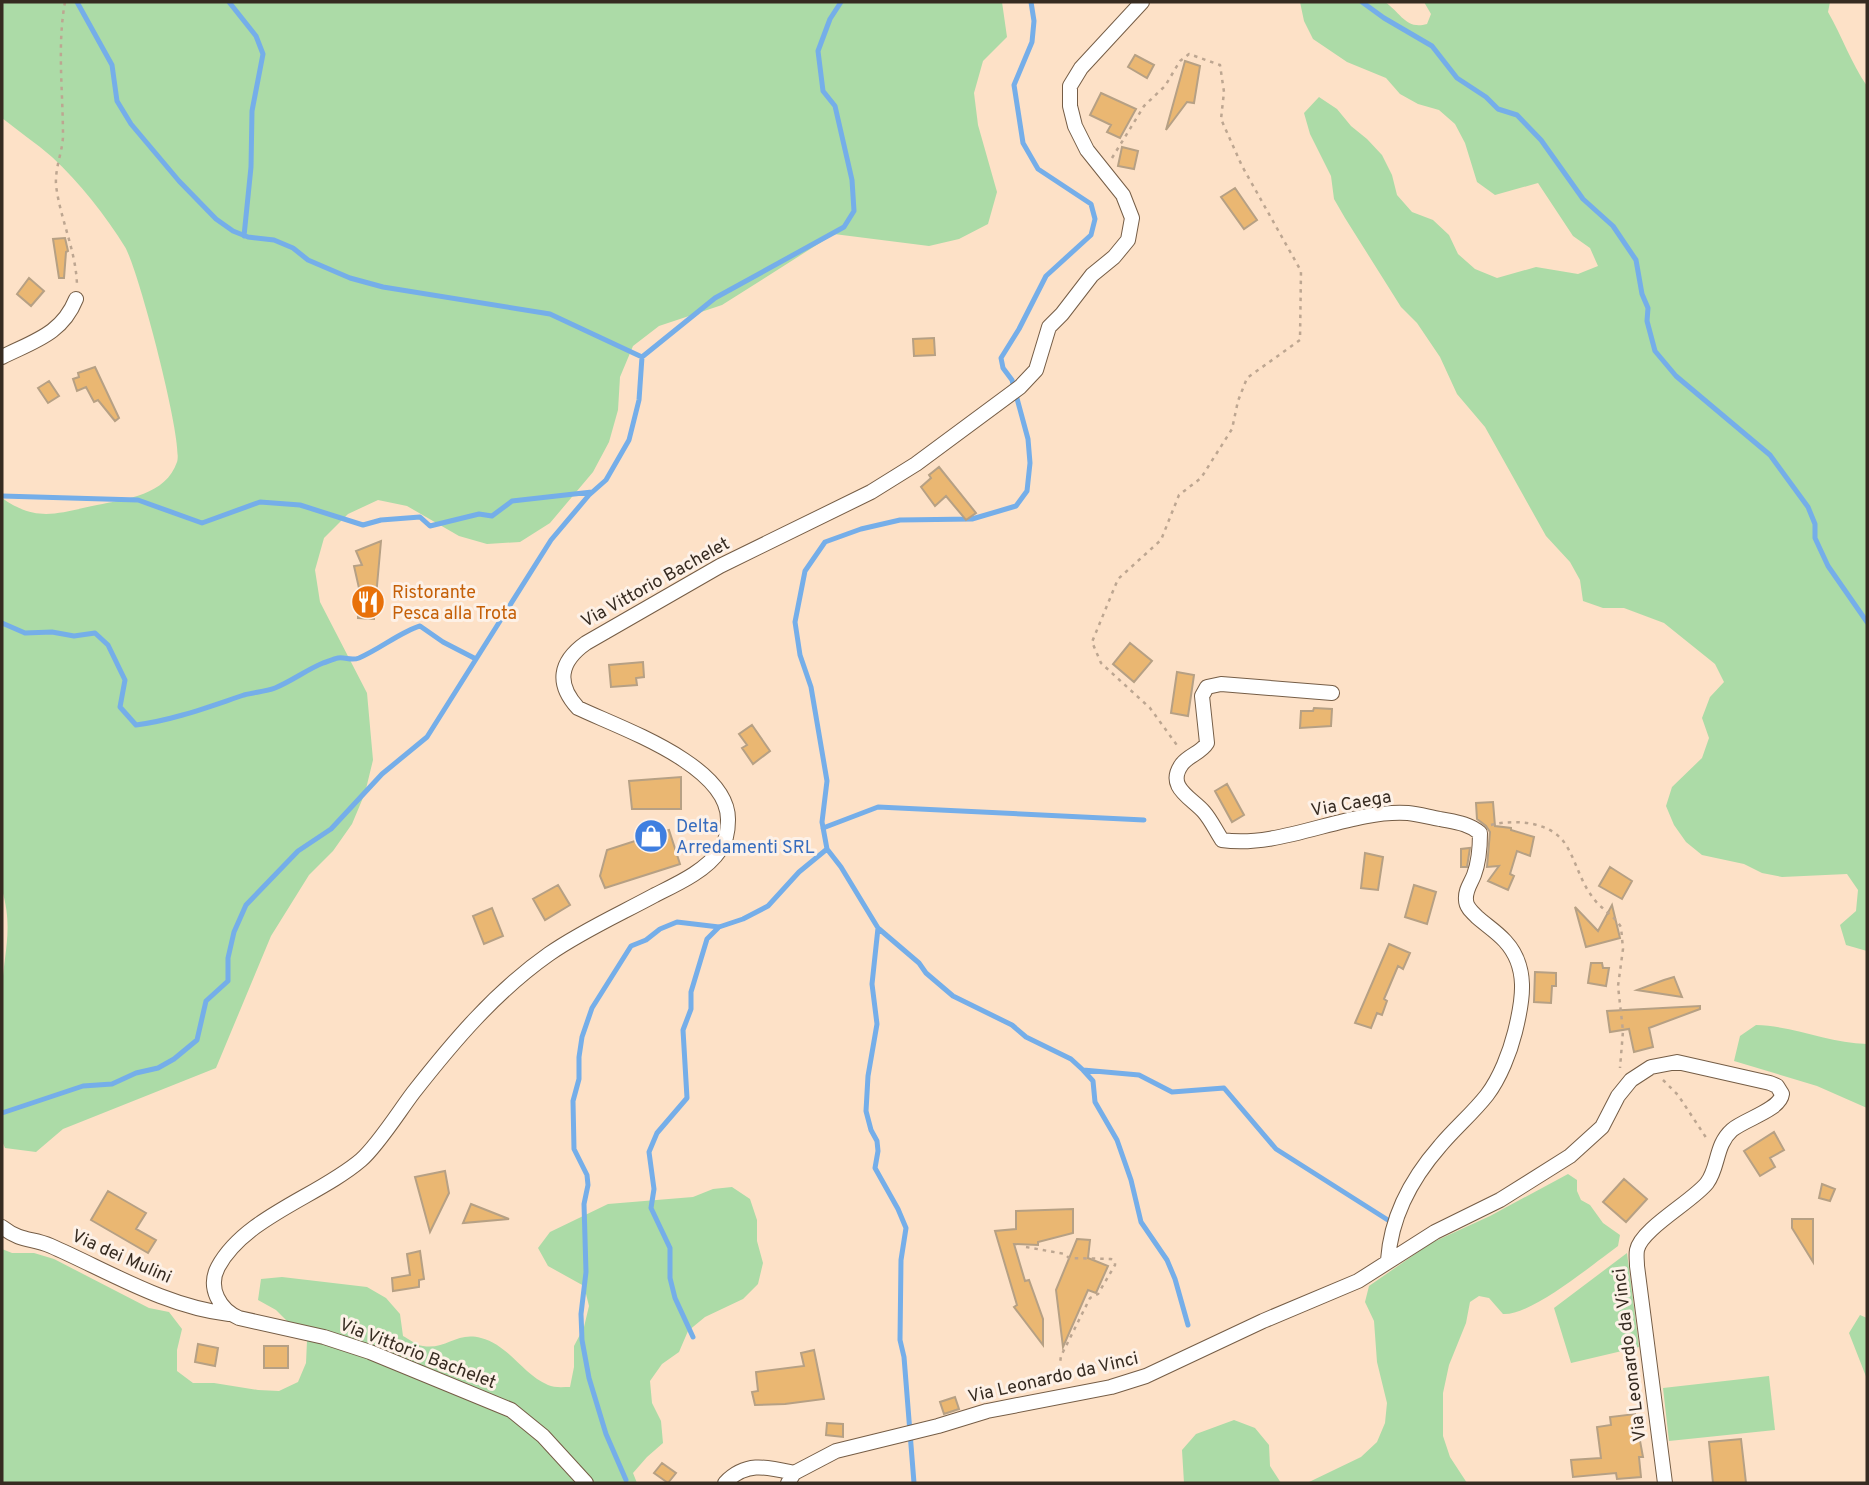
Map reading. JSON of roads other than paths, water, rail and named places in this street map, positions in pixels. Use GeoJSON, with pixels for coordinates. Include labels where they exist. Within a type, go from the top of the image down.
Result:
{"type":"FeatureCollection","features":[{"type":"Feature","properties":{"kind":"street","name":"Via Vittorio Bachelet"},"geometry":{"type":"LineString","coordinates":[[586,1483],[543,1436],[511,1410],[370,1352],[324,1337],[258,1324],[229,1314],[216,1296],[214,1276],[229,1252],[253,1230],[362,1159],[467,1027],[495,998],[569,941],[679,882],[709,863],[721,850],[727,835],[729,818],[723,799],[708,777],[684,758],[578,708],[569,698],[563,684],[565,667],[574,652],[720,566],[871,492],[916,464],[1020,387],[1036,370],[1049,327],[1092,275],[1114,257],[1128,240],[1132,218],[1123,195],[1087,150],[1075,126],[1070,106],[1070,86],[1081,68],[1142,2]]}},
{"type":"Feature","properties":{"kind":"street"},"geometry":{"type":"LineString","coordinates":[[2,357],[52,332],[70,314],[76,299]]}},
{"type":"Feature","properties":{"kind":"street","name":"Via Caega"},"geometry":{"type":"LineString","coordinates":[[1332,693],[1222,684],[1207,688],[1202,696],[1206,743],[1204,748],[1181,765],[1177,777],[1180,790],[1202,809],[1222,840],[1238,842],[1315,830],[1369,816],[1407,813],[1467,824],[1480,832],[1475,873],[1465,900],[1469,908],[1510,946],[1519,962],[1522,975],[1521,998],[1515,1033],[1496,1080],[1487,1094],[1439,1146],[1415,1178],[1392,1227],[1388,1260]]}},
{"type":"Feature","properties":{"kind":"street","name":"Via Leonardo da Vinci"},"geometry":{"type":"LineString","coordinates":[[791,1478],[836,1451],[987,1411],[1111,1387],[1146,1376],[1263,1321],[1358,1281],[1435,1232],[1500,1200],[1570,1156],[1602,1127],[1618,1096],[1631,1080],[1651,1067],[1677,1062],[1770,1083],[1777,1086],[1782,1094],[1781,1101],[1776,1106],[1743,1122],[1726,1136],[1705,1185],[1646,1235],[1637,1249],[1665,1483]]}},
{"type":"Feature","properties":{"kind":"street","name":"Via dei Mulini"},"geometry":{"type":"LineString","coordinates":[[2,1227],[19,1238],[47,1244],[155,1293],[207,1311],[229,1314]]}},
{"type":"Feature","properties":{"kind":"street"},"geometry":{"type":"LineString","coordinates":[[725,1483],[739,1472],[757,1466],[791,1478]]}},
{"type":"Feature","properties":{"kind":"waterway"},"geometry":{"type":"LineString","coordinates":[[77,2],[112,65],[117,101],[131,124],[179,181],[216,219],[233,231],[248,237],[274,240],[293,248],[308,260],[350,278],[383,287],[550,314],[642,357]]}},
{"type":"Feature","properties":{"kind":"waterway"},"geometry":{"type":"LineString","coordinates":[[229,2],[256,36],[263,54],[252,111],[251,167],[244,236]]}},
{"type":"Feature","properties":{"kind":"waterway"},"geometry":{"type":"LineString","coordinates":[[2,1113],[83,1086],[112,1084],[136,1073],[158,1068],[197,1040],[206,1001],[228,981],[228,958],[234,932],[246,905],[298,851],[331,829],[382,774],[427,737],[551,540],[589,495],[606,480],[629,440],[639,400],[642,357],[715,298],[844,227],[854,211],[852,180],[835,106],[823,91],[818,51],[830,19],[841,2]]}},
{"type":"Feature","properties":{"kind":"waterway"},"geometry":{"type":"LineString","coordinates":[[1031,2],[1034,21],[1032,42],[1014,85],[1023,143],[1038,169],[1091,204],[1095,219],[1091,235],[1046,276],[1001,358],[1003,368],[1012,380],[1028,439],[1030,463],[1027,491],[1016,506],[972,519],[900,520],[861,529],[825,542],[805,571],[795,622],[800,655],[811,687],[827,781],[822,822],[827,849],[878,928],[953,996],[1012,1025],[1026,1037],[1071,1059],[1083,1070],[1139,1075],[1172,1092],[1224,1088],[1276,1149],[1391,1222]]}},
{"type":"Feature","properties":{"kind":"waterway"},"geometry":{"type":"LineString","coordinates":[[1362,2],[1432,46],[1457,78],[1486,97],[1498,109],[1517,115],[1541,140],[1583,199],[1613,226],[1636,260],[1655,351],[1676,376],[1770,455],[1808,507],[1815,524],[1815,538],[1828,566],[1867,622]]}},
{"type":"Feature","properties":{"kind":"waterway"},"geometry":{"type":"LineString","coordinates":[[2,496],[138,500],[202,523],[260,502],[300,505],[363,525],[381,520],[420,517],[430,526],[479,514],[492,516],[512,501],[592,492]]}},
{"type":"Feature","properties":{"kind":"waterway"},"geometry":{"type":"LineString","coordinates":[[2,623],[25,633],[52,632],[74,636],[95,633],[108,645],[125,680],[120,707],[136,725],[271,689],[323,663],[338,658],[359,658],[420,626],[443,642],[476,659]]}},
{"type":"Feature","properties":{"kind":"waterway"},"geometry":{"type":"LineString","coordinates":[[823,828],[878,807],[1144,820]]}},
{"type":"Feature","properties":{"kind":"waterway"},"geometry":{"type":"LineString","coordinates":[[626,1480],[606,1434],[589,1378],[582,1340],[581,1314],[586,1272],[584,1204],[588,1185],[587,1175],[574,1149],[573,1101],[579,1079],[582,1037],[592,1008],[631,946],[677,922],[719,927],[743,919],[768,906],[799,872],[827,849]]}},
{"type":"Feature","properties":{"kind":"waterway"},"geometry":{"type":"LineString","coordinates":[[693,1337],[675,1298],[670,1278],[670,1248],[651,1208],[654,1189],[649,1152],[657,1133],[687,1098],[683,1030],[691,1009],[691,992],[707,939],[719,927]]}},
{"type":"Feature","properties":{"kind":"waterway"},"geometry":{"type":"LineString","coordinates":[[878,928],[872,984],[877,1024],[868,1076],[866,1111],[877,1141],[875,1168],[906,1228],[901,1260],[900,1340],[904,1357],[914,1483]]}},
{"type":"Feature","properties":{"kind":"waterway"},"geometry":{"type":"LineString","coordinates":[[1083,1070],[1093,1081],[1095,1102],[1117,1140],[1131,1180],[1141,1222],[1167,1260],[1175,1279],[1188,1325]]}},
{"type":"Feature","properties":{"kind":"place","name":"Ristorante Pesca alla Trota"},"geometry":{"type":"Point","coordinates":[368,602]}},
{"type":"Feature","properties":{"kind":"place","name":"Delta Arredamenti SRL"},"geometry":{"type":"Point","coordinates":[651,836]}}]}
